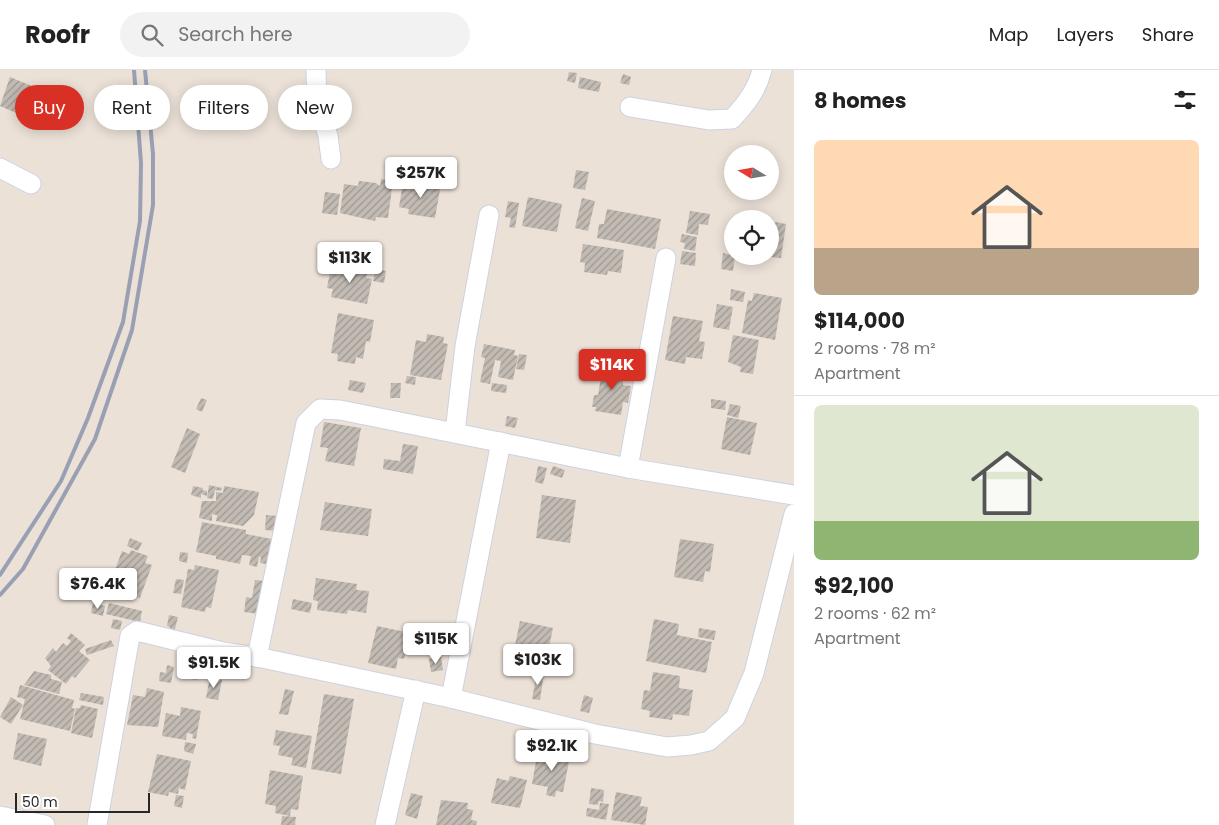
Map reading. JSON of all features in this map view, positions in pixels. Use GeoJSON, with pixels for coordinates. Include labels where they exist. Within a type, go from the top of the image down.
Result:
{"type":"FeatureCollection","features":[{"type":"Feature","properties":{"kind":"street"},"geometry":{"type":"LineString","coordinates":[[316,70],[317,101],[328,136],[331,159]]}},
{"type":"Feature","properties":{"kind":"street"},"geometry":{"type":"LineString","coordinates":[[630,107],[709,120],[732,119],[745,105],[758,84],[762,70]]}},
{"type":"Feature","properties":{"kind":"street"},"geometry":{"type":"LineString","coordinates":[[0,168],[31,184]]}},
{"type":"Feature","properties":{"kind":"street"},"geometry":{"type":"LineString","coordinates":[[455,432],[464,346],[489,215]]}},
{"type":"Feature","properties":{"kind":"street"},"geometry":{"type":"LineString","coordinates":[[628,468],[666,258]]}},
{"type":"Feature","properties":{"kind":"street"},"geometry":{"type":"LineString","coordinates":[[257,657],[306,423],[320,409],[340,410],[455,432],[628,468],[794,495]]}},
{"type":"Feature","properties":{"kind":"street"},"geometry":{"type":"LineString","coordinates":[[450,698],[501,442]]}},
{"type":"Feature","properties":{"kind":"street"},"geometry":{"type":"LineString","coordinates":[[97,825],[128,645],[133,632],[223,652],[257,657],[416,690],[595,734],[667,747],[692,745],[709,741],[735,718],[754,673],[794,514]]}},
{"type":"Feature","properties":{"kind":"street"},"geometry":{"type":"LineString","coordinates":[[385,825],[416,690]]}},
{"type":"Feature","properties":{"kind":"street"},"geometry":{"type":"LineString","coordinates":[[0,816],[45,825]]}},
{"type":"Feature","properties":{"kind":"building"},"geometry":{"type":"Polygon","coordinates":[[[569,72],[577,73],[575,83],[567,81],[569,72]]]}},
{"type":"Feature","properties":{"kind":"building"},"geometry":{"type":"Polygon","coordinates":[[[623,74],[631,77],[629,85],[620,83],[623,74]]]}},
{"type":"Feature","properties":{"kind":"building"},"geometry":{"type":"Polygon","coordinates":[[[10,77],[29,85],[15,85],[15,112],[0,106],[10,77]]]}},
{"type":"Feature","properties":{"kind":"building"},"geometry":{"type":"Polygon","coordinates":[[[580,77],[601,82],[599,92],[578,88],[580,77]]]}},
{"type":"Feature","properties":{"kind":"building"},"geometry":{"type":"Polygon","coordinates":[[[576,170],[589,172],[585,190],[573,188],[576,170]]]}},
{"type":"Feature","properties":{"kind":"building"},"geometry":{"type":"Polygon","coordinates":[[[381,179],[393,181],[388,218],[376,217],[375,221],[340,213],[344,184],[358,186],[359,181],[376,183],[380,186],[381,179]]]}},
{"type":"Feature","properties":{"kind":"building"},"geometry":{"type":"Polygon","coordinates":[[[424,182],[441,184],[435,218],[408,214],[409,209],[399,207],[403,183],[423,187],[424,182]]]}},
{"type":"Feature","properties":{"kind":"building"},"geometry":{"type":"Polygon","coordinates":[[[325,192],[340,194],[337,215],[322,213],[325,192]]]}},
{"type":"Feature","properties":{"kind":"building"},"geometry":{"type":"Polygon","coordinates":[[[528,197],[562,204],[557,232],[522,226],[528,197]]]}},
{"type":"Feature","properties":{"kind":"building"},"geometry":{"type":"Polygon","coordinates":[[[582,198],[595,201],[588,231],[575,228],[582,198]]]}},
{"type":"Feature","properties":{"kind":"building"},"geometry":{"type":"Polygon","coordinates":[[[508,201],[519,203],[515,228],[509,227],[511,218],[505,217],[508,201]]]}},
{"type":"Feature","properties":{"kind":"building"},"geometry":{"type":"Polygon","coordinates":[[[607,209],[661,219],[655,249],[597,238],[599,224],[604,224],[607,209]]]}},
{"type":"Feature","properties":{"kind":"building"},"geometry":{"type":"Polygon","coordinates":[[[690,211],[710,214],[708,225],[699,224],[698,235],[686,233],[690,211]]]}},
{"type":"Feature","properties":{"kind":"building"},"geometry":{"type":"Polygon","coordinates":[[[779,223],[786,224],[781,258],[779,258],[779,223]]]}},
{"type":"Feature","properties":{"kind":"building"},"geometry":{"type":"Polygon","coordinates":[[[682,234],[697,237],[695,251],[684,249],[685,243],[680,242],[682,234]]]}},
{"type":"Feature","properties":{"kind":"building"},"geometry":{"type":"Polygon","coordinates":[[[583,244],[624,250],[621,273],[608,271],[607,275],[584,272],[585,263],[580,262],[583,244]]]}},
{"type":"Feature","properties":{"kind":"building"},"geometry":{"type":"Polygon","coordinates":[[[682,251],[696,253],[695,266],[680,264],[682,251]]]}},
{"type":"Feature","properties":{"kind":"building"},"geometry":{"type":"Polygon","coordinates":[[[723,253],[724,265],[734,265],[733,271],[721,269],[723,253]]]}},
{"type":"Feature","properties":{"kind":"building"},"geometry":{"type":"Polygon","coordinates":[[[336,263],[368,270],[366,278],[372,279],[367,304],[331,297],[333,289],[327,288],[330,272],[334,273],[336,263]]]}},
{"type":"Feature","properties":{"kind":"building"},"geometry":{"type":"Polygon","coordinates":[[[376,269],[386,271],[384,283],[373,281],[376,269]]]}},
{"type":"Feature","properties":{"kind":"building"},"geometry":{"type":"Polygon","coordinates":[[[731,289],[745,292],[743,302],[730,300],[731,289]]]}},
{"type":"Feature","properties":{"kind":"building"},"geometry":{"type":"Polygon","coordinates":[[[754,293],[782,298],[775,340],[742,333],[748,300],[752,301],[754,293]]]}},
{"type":"Feature","properties":{"kind":"building"},"geometry":{"type":"Polygon","coordinates":[[[717,304],[733,307],[729,330],[713,327],[717,304]]]}},
{"type":"Feature","properties":{"kind":"building"},"geometry":{"type":"Polygon","coordinates":[[[338,313],[374,320],[370,342],[366,341],[363,359],[356,357],[355,364],[337,361],[338,354],[331,353],[338,313]]]}},
{"type":"Feature","properties":{"kind":"building"},"geometry":{"type":"Polygon","coordinates":[[[673,316],[703,321],[699,341],[705,342],[702,359],[686,357],[685,364],[665,360],[673,316]]]}},
{"type":"Feature","properties":{"kind":"building"},"geometry":{"type":"Polygon","coordinates":[[[427,334],[444,337],[443,343],[448,344],[441,380],[410,375],[416,340],[426,342],[427,334]]]}},
{"type":"Feature","properties":{"kind":"building"},"geometry":{"type":"Polygon","coordinates":[[[733,335],[759,340],[753,374],[740,372],[741,367],[728,362],[733,335]]]}},
{"type":"Feature","properties":{"kind":"building"},"geometry":{"type":"Polygon","coordinates":[[[484,344],[515,350],[514,355],[518,356],[513,380],[498,377],[501,361],[495,360],[490,384],[480,382],[485,358],[481,357],[484,344]]]}},
{"type":"Feature","properties":{"kind":"building"},"geometry":{"type":"Polygon","coordinates":[[[519,354],[527,355],[524,370],[516,369],[519,354]]]}},
{"type":"Feature","properties":{"kind":"building"},"geometry":{"type":"Polygon","coordinates":[[[603,365],[623,368],[623,385],[631,386],[628,403],[623,402],[621,415],[595,411],[596,407],[592,407],[594,395],[598,395],[603,365]]]}},
{"type":"Feature","properties":{"kind":"building"},"geometry":{"type":"Polygon","coordinates":[[[407,376],[416,377],[415,385],[405,383],[407,376]]]}},
{"type":"Feature","properties":{"kind":"building"},"geometry":{"type":"Polygon","coordinates":[[[350,380],[366,383],[363,393],[348,390],[350,380]]]}},
{"type":"Feature","properties":{"kind":"building"},"geometry":{"type":"Polygon","coordinates":[[[391,383],[401,383],[400,398],[390,398],[391,383]]]}},
{"type":"Feature","properties":{"kind":"building"},"geometry":{"type":"Polygon","coordinates":[[[492,383],[507,385],[506,393],[491,391],[492,383]]]}},
{"type":"Feature","properties":{"kind":"building"},"geometry":{"type":"Polygon","coordinates":[[[201,398],[207,400],[202,412],[196,409],[201,398]]]}},
{"type":"Feature","properties":{"kind":"building"},"geometry":{"type":"Polygon","coordinates":[[[711,399],[726,401],[725,410],[711,408],[711,399]]]}},
{"type":"Feature","properties":{"kind":"building"},"geometry":{"type":"Polygon","coordinates":[[[730,404],[741,406],[738,418],[727,415],[730,404]]]}},
{"type":"Feature","properties":{"kind":"building"},"geometry":{"type":"Polygon","coordinates":[[[507,416],[518,418],[515,428],[505,426],[507,416]]]}},
{"type":"Feature","properties":{"kind":"building"},"geometry":{"type":"Polygon","coordinates":[[[727,417],[757,423],[750,455],[721,449],[727,417]]]}},
{"type":"Feature","properties":{"kind":"building"},"geometry":{"type":"Polygon","coordinates":[[[324,422],[361,428],[354,466],[325,461],[328,448],[320,447],[324,422]]]}},
{"type":"Feature","properties":{"kind":"building"},"geometry":{"type":"Polygon","coordinates":[[[187,428],[200,434],[185,473],[171,467],[187,428]]]}},
{"type":"Feature","properties":{"kind":"building"},"geometry":{"type":"Polygon","coordinates":[[[403,444],[418,446],[413,474],[383,469],[384,459],[400,461],[403,444]]]}},
{"type":"Feature","properties":{"kind":"building"},"geometry":{"type":"Polygon","coordinates":[[[538,466],[547,468],[543,484],[535,482],[538,466]]]}},
{"type":"Feature","properties":{"kind":"building"},"geometry":{"type":"Polygon","coordinates":[[[553,466],[565,470],[562,478],[550,474],[553,466]]]}},
{"type":"Feature","properties":{"kind":"building"},"geometry":{"type":"Polygon","coordinates":[[[209,485],[222,488],[221,491],[215,490],[213,499],[207,498],[209,485]]]}},
{"type":"Feature","properties":{"kind":"building"},"geometry":{"type":"Polygon","coordinates":[[[193,486],[203,488],[202,490],[207,491],[207,496],[201,494],[201,498],[191,495],[193,486]]]}},
{"type":"Feature","properties":{"kind":"building"},"geometry":{"type":"Polygon","coordinates":[[[224,486],[259,492],[254,515],[243,526],[216,521],[217,515],[212,514],[212,521],[199,518],[202,501],[216,501],[216,492],[223,493],[224,486]]]}},
{"type":"Feature","properties":{"kind":"building"},"geometry":{"type":"Polygon","coordinates":[[[542,495],[576,500],[570,543],[536,538],[542,495]]]}},
{"type":"Feature","properties":{"kind":"building"},"geometry":{"type":"Polygon","coordinates":[[[325,502],[372,509],[368,536],[320,530],[325,502]]]}},
{"type":"Feature","properties":{"kind":"building"},"geometry":{"type":"Polygon","coordinates":[[[266,515],[279,516],[277,531],[265,530],[266,515]]]}},
{"type":"Feature","properties":{"kind":"building"},"geometry":{"type":"Polygon","coordinates":[[[202,522],[246,530],[246,534],[277,540],[272,565],[260,563],[261,557],[259,557],[257,567],[249,565],[251,556],[242,555],[240,564],[196,552],[202,522]]]}},
{"type":"Feature","properties":{"kind":"building"},"geometry":{"type":"Polygon","coordinates":[[[130,538],[142,543],[138,551],[127,546],[130,538]]]}},
{"type":"Feature","properties":{"kind":"building"},"geometry":{"type":"Polygon","coordinates":[[[680,539],[714,544],[710,572],[705,571],[703,582],[674,577],[680,539]]]}},
{"type":"Feature","properties":{"kind":"building"},"geometry":{"type":"Polygon","coordinates":[[[131,550],[148,556],[145,563],[152,565],[140,598],[126,594],[128,589],[114,584],[117,577],[113,575],[122,551],[129,554],[131,550]]]}},
{"type":"Feature","properties":{"kind":"building"},"geometry":{"type":"Polygon","coordinates":[[[180,552],[188,553],[187,563],[179,561],[180,552]]]}},
{"type":"Feature","properties":{"kind":"building"},"geometry":{"type":"Polygon","coordinates":[[[195,565],[219,570],[211,608],[206,607],[205,612],[181,607],[188,569],[194,570],[195,565]]]}},
{"type":"Feature","properties":{"kind":"building"},"geometry":{"type":"Polygon","coordinates":[[[316,578],[357,584],[356,590],[369,591],[366,613],[348,610],[347,614],[317,610],[318,601],[313,600],[316,578]]]}},
{"type":"Feature","properties":{"kind":"building"},"geometry":{"type":"Polygon","coordinates":[[[176,579],[184,580],[181,594],[173,593],[176,579]]]}},
{"type":"Feature","properties":{"kind":"building"},"geometry":{"type":"Polygon","coordinates":[[[255,580],[266,581],[261,614],[244,612],[246,597],[252,598],[255,580]]]}},
{"type":"Feature","properties":{"kind":"building"},"geometry":{"type":"Polygon","coordinates":[[[113,588],[125,594],[122,600],[110,593],[113,588]]]}},
{"type":"Feature","properties":{"kind":"building"},"geometry":{"type":"Polygon","coordinates":[[[293,599],[312,603],[310,613],[291,609],[293,599]]]}},
{"type":"Feature","properties":{"kind":"building"},"geometry":{"type":"Polygon","coordinates":[[[93,603],[105,606],[103,616],[91,613],[93,603]]]}},
{"type":"Feature","properties":{"kind":"building"},"geometry":{"type":"Polygon","coordinates":[[[109,603],[142,611],[140,622],[106,614],[109,603]]]}},
{"type":"Feature","properties":{"kind":"building"},"geometry":{"type":"Polygon","coordinates":[[[169,615],[178,617],[174,633],[169,631],[170,627],[167,626],[169,615]]]}},
{"type":"Feature","properties":{"kind":"building"},"geometry":{"type":"Polygon","coordinates":[[[113,619],[122,621],[120,630],[111,628],[113,619]]]}},
{"type":"Feature","properties":{"kind":"building"},"geometry":{"type":"Polygon","coordinates":[[[654,619],[679,624],[677,635],[712,642],[706,673],[646,661],[654,619]]]}},
{"type":"Feature","properties":{"kind":"building"},"geometry":{"type":"Polygon","coordinates":[[[520,621],[553,628],[548,652],[554,653],[551,668],[512,660],[520,621]]]}},
{"type":"Feature","properties":{"kind":"building"},"geometry":{"type":"Polygon","coordinates":[[[377,626],[410,633],[404,659],[398,658],[396,669],[368,663],[377,626]]]}},
{"type":"Feature","properties":{"kind":"building"},"geometry":{"type":"Polygon","coordinates":[[[699,628],[716,631],[714,640],[698,637],[699,628]]]}},
{"type":"Feature","properties":{"kind":"building"},"geometry":{"type":"Polygon","coordinates":[[[71,633],[85,645],[79,651],[90,660],[75,678],[72,676],[66,684],[48,670],[51,666],[45,658],[53,648],[56,652],[63,643],[67,646],[71,641],[67,638],[71,633]]]}},
{"type":"Feature","properties":{"kind":"building"},"geometry":{"type":"Polygon","coordinates":[[[111,640],[114,646],[87,655],[85,649],[111,640]]]}},
{"type":"Feature","properties":{"kind":"building"},"geometry":{"type":"Polygon","coordinates":[[[441,657],[443,670],[431,672],[429,659],[441,657]]]}},
{"type":"Feature","properties":{"kind":"building"},"geometry":{"type":"Polygon","coordinates":[[[167,665],[174,667],[171,683],[159,681],[160,672],[166,673],[167,665]]]}},
{"type":"Feature","properties":{"kind":"building"},"geometry":{"type":"Polygon","coordinates":[[[187,670],[198,672],[197,680],[185,678],[187,670]]]}},
{"type":"Feature","properties":{"kind":"building"},"geometry":{"type":"Polygon","coordinates":[[[34,671],[51,675],[51,679],[62,682],[59,694],[24,685],[34,671]]]}},
{"type":"Feature","properties":{"kind":"building"},"geometry":{"type":"Polygon","coordinates":[[[537,672],[544,673],[540,700],[532,699],[537,672]]]}},
{"type":"Feature","properties":{"kind":"building"},"geometry":{"type":"Polygon","coordinates":[[[653,672],[680,676],[679,688],[693,690],[689,716],[673,714],[672,720],[649,717],[650,711],[641,709],[644,690],[650,691],[653,672]]]}},
{"type":"Feature","properties":{"kind":"building"},"geometry":{"type":"Polygon","coordinates":[[[210,677],[222,680],[218,700],[206,698],[210,677]]]}},
{"type":"Feature","properties":{"kind":"building"},"geometry":{"type":"Polygon","coordinates":[[[20,685],[74,700],[72,708],[75,709],[70,731],[20,719],[25,699],[17,697],[20,685]]]}},
{"type":"Feature","properties":{"kind":"building"},"geometry":{"type":"Polygon","coordinates":[[[147,688],[164,692],[158,727],[127,725],[133,695],[145,697],[147,688]]]}},
{"type":"Feature","properties":{"kind":"building"},"geometry":{"type":"Polygon","coordinates":[[[285,689],[294,691],[288,715],[279,714],[285,689]]]}},
{"type":"Feature","properties":{"kind":"building"},"geometry":{"type":"Polygon","coordinates":[[[81,693],[104,697],[103,705],[79,700],[81,693]]]}},
{"type":"Feature","properties":{"kind":"building"},"geometry":{"type":"Polygon","coordinates":[[[324,694],[354,699],[341,774],[311,769],[324,694]]]}},
{"type":"Feature","properties":{"kind":"building"},"geometry":{"type":"Polygon","coordinates":[[[584,695],[593,698],[589,713],[580,711],[584,695]]]}},
{"type":"Feature","properties":{"kind":"building"},"geometry":{"type":"Polygon","coordinates":[[[11,697],[23,705],[11,724],[0,717],[11,697]]]}},
{"type":"Feature","properties":{"kind":"building"},"geometry":{"type":"Polygon","coordinates":[[[81,705],[98,709],[92,738],[71,733],[76,708],[80,708],[81,705]]]}},
{"type":"Feature","properties":{"kind":"building"},"geometry":{"type":"Polygon","coordinates":[[[181,707],[201,711],[196,739],[192,738],[193,734],[187,733],[186,740],[162,736],[166,713],[180,716],[181,707]]]}},
{"type":"Feature","properties":{"kind":"building"},"geometry":{"type":"Polygon","coordinates":[[[276,730],[312,736],[306,768],[291,765],[293,758],[278,755],[280,746],[273,745],[276,730]]]}},
{"type":"Feature","properties":{"kind":"building"},"geometry":{"type":"Polygon","coordinates":[[[18,733],[47,739],[41,766],[13,759],[18,733]]]}},
{"type":"Feature","properties":{"kind":"building"},"geometry":{"type":"Polygon","coordinates":[[[527,737],[536,739],[535,746],[525,743],[527,737]]]}},
{"type":"Feature","properties":{"kind":"building"},"geometry":{"type":"Polygon","coordinates":[[[185,742],[196,744],[193,754],[184,751],[185,742]]]}},
{"type":"Feature","properties":{"kind":"building"},"geometry":{"type":"Polygon","coordinates":[[[558,748],[571,751],[563,792],[556,791],[555,797],[546,795],[548,787],[532,784],[537,756],[556,760],[558,748]]]}},
{"type":"Feature","properties":{"kind":"building"},"geometry":{"type":"Polygon","coordinates":[[[157,754],[191,761],[185,790],[179,788],[178,794],[169,792],[168,796],[148,792],[157,754]]]}},
{"type":"Feature","properties":{"kind":"building"},"geometry":{"type":"Polygon","coordinates":[[[270,770],[303,776],[298,810],[291,809],[290,816],[275,813],[276,806],[265,804],[270,770]]]}},
{"type":"Feature","properties":{"kind":"building"},"geometry":{"type":"Polygon","coordinates":[[[510,776],[527,780],[520,808],[491,803],[497,778],[508,781],[510,776]]]}},
{"type":"Feature","properties":{"kind":"building"},"geometry":{"type":"Polygon","coordinates":[[[591,788],[604,790],[603,802],[599,801],[598,805],[589,804],[591,788]]]}},
{"type":"Feature","properties":{"kind":"building"},"geometry":{"type":"Polygon","coordinates":[[[616,792],[642,797],[640,806],[648,807],[645,825],[611,820],[616,792]]]}},
{"type":"Feature","properties":{"kind":"building"},"geometry":{"type":"Polygon","coordinates":[[[411,793],[423,796],[417,819],[405,815],[411,793]]]}},
{"type":"Feature","properties":{"kind":"building"},"geometry":{"type":"Polygon","coordinates":[[[176,795],[184,796],[182,808],[174,806],[176,795]]]}},
{"type":"Feature","properties":{"kind":"building"},"geometry":{"type":"Polygon","coordinates":[[[441,800],[468,803],[467,809],[473,810],[471,820],[477,821],[476,825],[436,825],[441,800]]]}},
{"type":"Feature","properties":{"kind":"building"},"geometry":{"type":"Polygon","coordinates":[[[600,803],[609,804],[606,820],[586,816],[587,808],[599,810],[600,803]]]}},
{"type":"Feature","properties":{"kind":"building"},"geometry":{"type":"Polygon","coordinates":[[[282,816],[296,817],[295,825],[281,825],[282,816]]]}},
{"type":"Feature","properties":{"kind":"railway"},"geometry":{"type":"LineString","coordinates":[[0,575],[61,481],[88,418],[123,322],[140,221],[141,163],[134,70]]}},
{"type":"Feature","properties":{"kind":"railway"},"geometry":{"type":"LineString","coordinates":[[0,595],[23,569],[95,439],[132,330],[153,205],[153,154],[145,70]]}}]}
